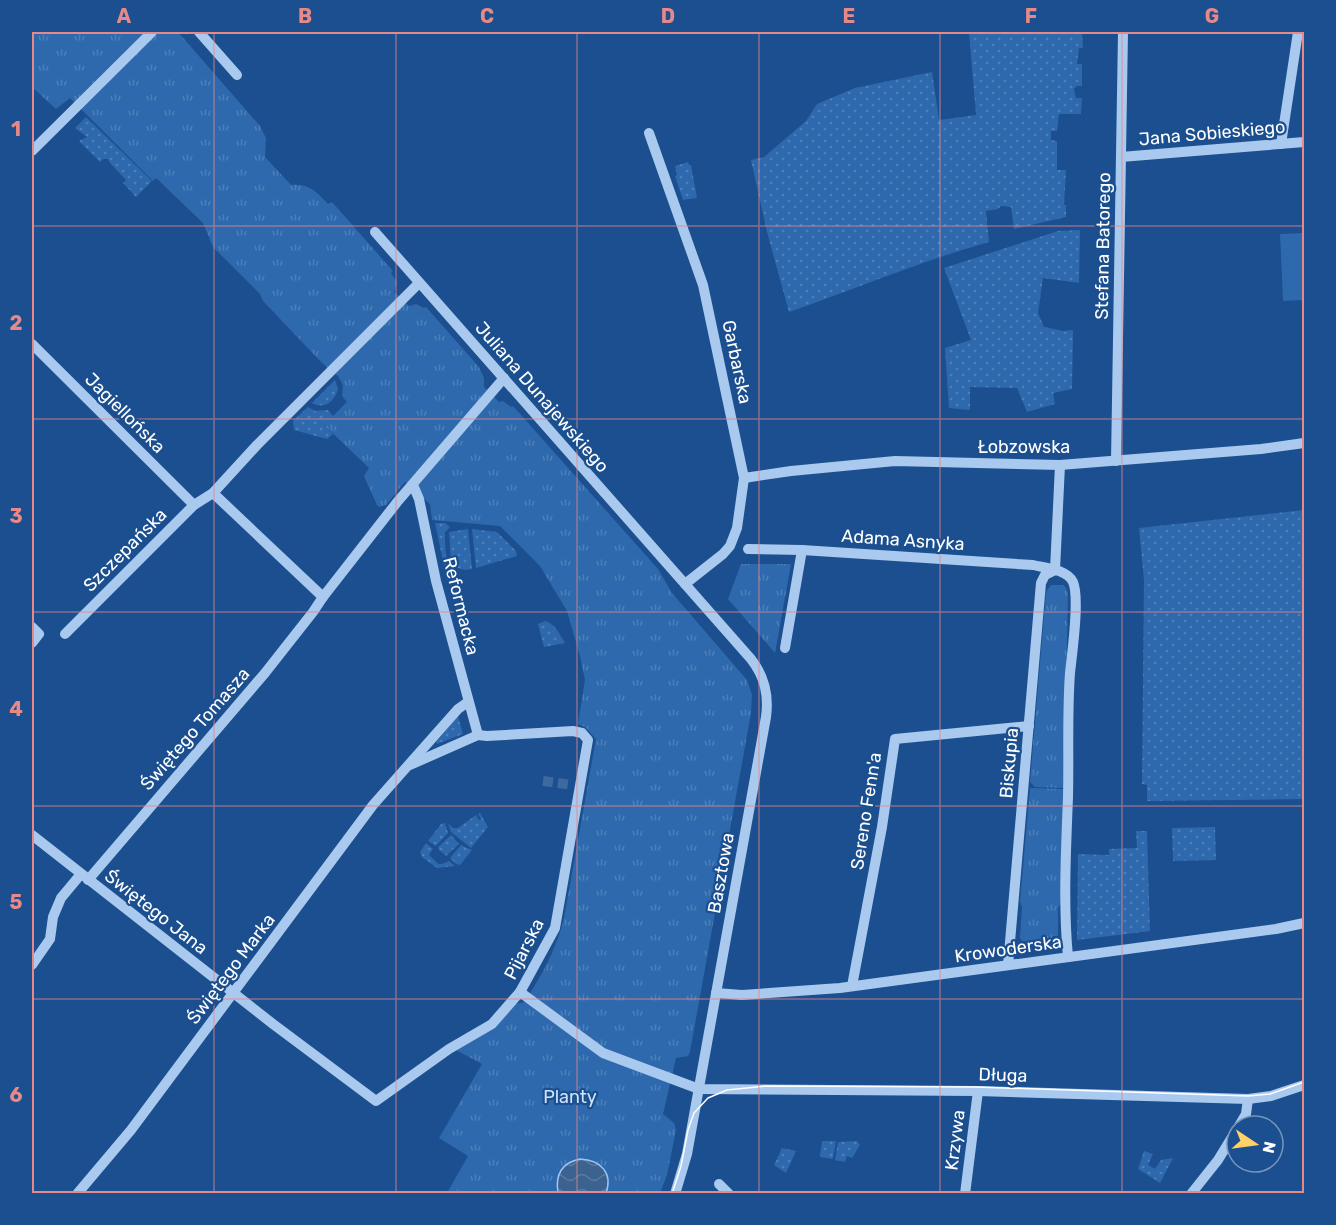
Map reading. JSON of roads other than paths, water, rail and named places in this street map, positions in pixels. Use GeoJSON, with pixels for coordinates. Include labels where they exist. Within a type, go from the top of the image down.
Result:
{"type":"FeatureCollection","features":[{"type":"Feature","properties":{"kind":"street"},"geometry":{"type":"LineString","coordinates":[[32,151],[152,32]]}},
{"type":"Feature","properties":{"kind":"street"},"geometry":{"type":"LineString","coordinates":[[199,32],[237,75]]}},
{"type":"Feature","properties":{"kind":"street","name":"Stefana Batorego"},"geometry":{"type":"LineString","coordinates":[[1116,461],[1124,32]]}},
{"type":"Feature","properties":{"kind":"street"},"geometry":{"type":"LineString","coordinates":[[1281,144],[1298,32]]}},
{"type":"Feature","properties":{"kind":"street","name":"Garbarska"},"geometry":{"type":"LineString","coordinates":[[649,133],[703,285],[744,478],[738,528],[730,546],[685,584]]}},
{"type":"Feature","properties":{"kind":"street","name":"Jana Sobieskiego"},"geometry":{"type":"LineString","coordinates":[[1121,157],[1305,142]]}},
{"type":"Feature","properties":{"kind":"street","name":"Juliana Dunajewskiego"},"geometry":{"type":"LineString","coordinates":[[375,232],[685,584]]}},
{"type":"Feature","properties":{"kind":"street","name":"Szczepańska"},"geometry":{"type":"LineString","coordinates":[[65,634],[194,506],[213,493],[419,283]]}},
{"type":"Feature","properties":{"kind":"street","name":"Jagiellońska"},"geometry":{"type":"LineString","coordinates":[[32,344],[194,506]]}},
{"type":"Feature","properties":{"kind":"street"},"geometry":{"type":"LineString","coordinates":[[412,485],[504,378]]}},
{"type":"Feature","properties":{"kind":"street","name":"Łobzowska"},"geometry":{"type":"LineString","coordinates":[[744,478],[895,461],[1060,465],[1261,449],[1305,443]]}},
{"type":"Feature","properties":{"kind":"street"},"geometry":{"type":"LineString","coordinates":[[1060,465],[1055,570],[1065,574],[1074,584],[1075,607],[1070,673],[1067,815],[1068,957]]}},
{"type":"Feature","properties":{"kind":"street","name":"Świętego Tomasza"},"geometry":{"type":"LineString","coordinates":[[32,965],[50,939],[54,912],[61,898],[85,877],[265,673],[412,485]]}},
{"type":"Feature","properties":{"kind":"street","name":"Reformacka"},"geometry":{"type":"LineString","coordinates":[[412,485],[419,499],[436,581],[478,735]]}},
{"type":"Feature","properties":{"kind":"street"},"geometry":{"type":"LineString","coordinates":[[213,493],[323,597]]}},
{"type":"Feature","properties":{"kind":"street","name":"Adama Asnyka"},"geometry":{"type":"LineString","coordinates":[[748,549],[802,550],[1025,564],[1055,570]]}},
{"type":"Feature","properties":{"kind":"street"},"geometry":{"type":"LineString","coordinates":[[784,648],[802,550]]}},
{"type":"Feature","properties":{"kind":"street","name":"Biskupia"},"geometry":{"type":"LineString","coordinates":[[1008,965],[1041,583],[1045,575],[1055,570]]}},
{"type":"Feature","properties":{"kind":"street","name":"Basztowa"},"geometry":{"type":"LineString","coordinates":[[675,1194],[684,1166],[699,1089],[766,717],[767,697],[758,668],[685,584]]}},
{"type":"Feature","properties":{"kind":"street"},"geometry":{"type":"LineString","coordinates":[[32,627],[39,634],[32,643]]}},
{"type":"Feature","properties":{"kind":"street","name":"Świętego Marka"},"geometry":{"type":"LineString","coordinates":[[77,1194],[131,1130],[373,805],[411,765],[458,709],[468,702]]}},
{"type":"Feature","properties":{"kind":"street","name":"Sereno Fenn'a"},"geometry":{"type":"LineString","coordinates":[[852,986],[882,827],[895,739],[1029,726]]}},
{"type":"Feature","properties":{"kind":"street","name":"Świętego Marka"},"geometry":{"type":"LineString","coordinates":[[411,765],[478,735],[573,731],[582,733],[588,740]]}},
{"type":"Feature","properties":{"kind":"street","name":"Pijarska"},"geometry":{"type":"LineString","coordinates":[[376,1101],[448,1049],[492,1024],[520,992],[555,928],[577,786],[588,740]]}},
{"type":"Feature","properties":{"kind":"street","name":"Świętego Jana"},"geometry":{"type":"LineString","coordinates":[[32,835],[376,1101]]}},
{"type":"Feature","properties":{"kind":"street","name":"Krowoderska"},"geometry":{"type":"LineString","coordinates":[[716,993],[742,995],[852,986],[1276,928],[1305,922]]}},
{"type":"Feature","properties":{"kind":"street"},"geometry":{"type":"LineString","coordinates":[[520,992],[603,1053],[699,1089]]}},
{"type":"Feature","properties":{"kind":"street","name":"Długa"},"geometry":{"type":"LineString","coordinates":[[699,1089],[978,1091],[1248,1099],[1271,1096],[1305,1085]]}},
{"type":"Feature","properties":{"kind":"street","name":"Krzywa"},"geometry":{"type":"LineString","coordinates":[[965,1194],[978,1091]]}},
{"type":"Feature","properties":{"kind":"street"},"geometry":{"type":"LineString","coordinates":[[1246,1114],[1248,1099]]}},
{"type":"Feature","properties":{"kind":"street"},"geometry":{"type":"LineString","coordinates":[[1191,1194],[1225,1148]]}},
{"type":"Feature","properties":{"kind":"street"},"geometry":{"type":"LineString","coordinates":[[719,1184],[729,1194]]}},
{"type":"Feature","properties":{"kind":"water"},"geometry":{"type":"Polygon","coordinates":[[[580,1159],[594,1162],[604,1169],[608,1179],[606,1193],[558,1193],[561,1171],[568,1163],[580,1159]]]}},
{"type":"Feature","properties":{"kind":"tunnel"},"geometry":{"type":"LineString","coordinates":[[543,781],[572,785]]}},
{"type":"Feature","properties":{"kind":"tram line"},"geometry":{"type":"LineString","coordinates":[[672,1194],[694,1113],[708,1098],[727,1090],[766,1086],[976,1087],[1248,1096],[1270,1094],[1304,1082]]}},
{"type":"Feature","properties":{"kind":"park label","name":"Planty"},"geometry":{"type":"Point","coordinates":[570,1097]}}]}
